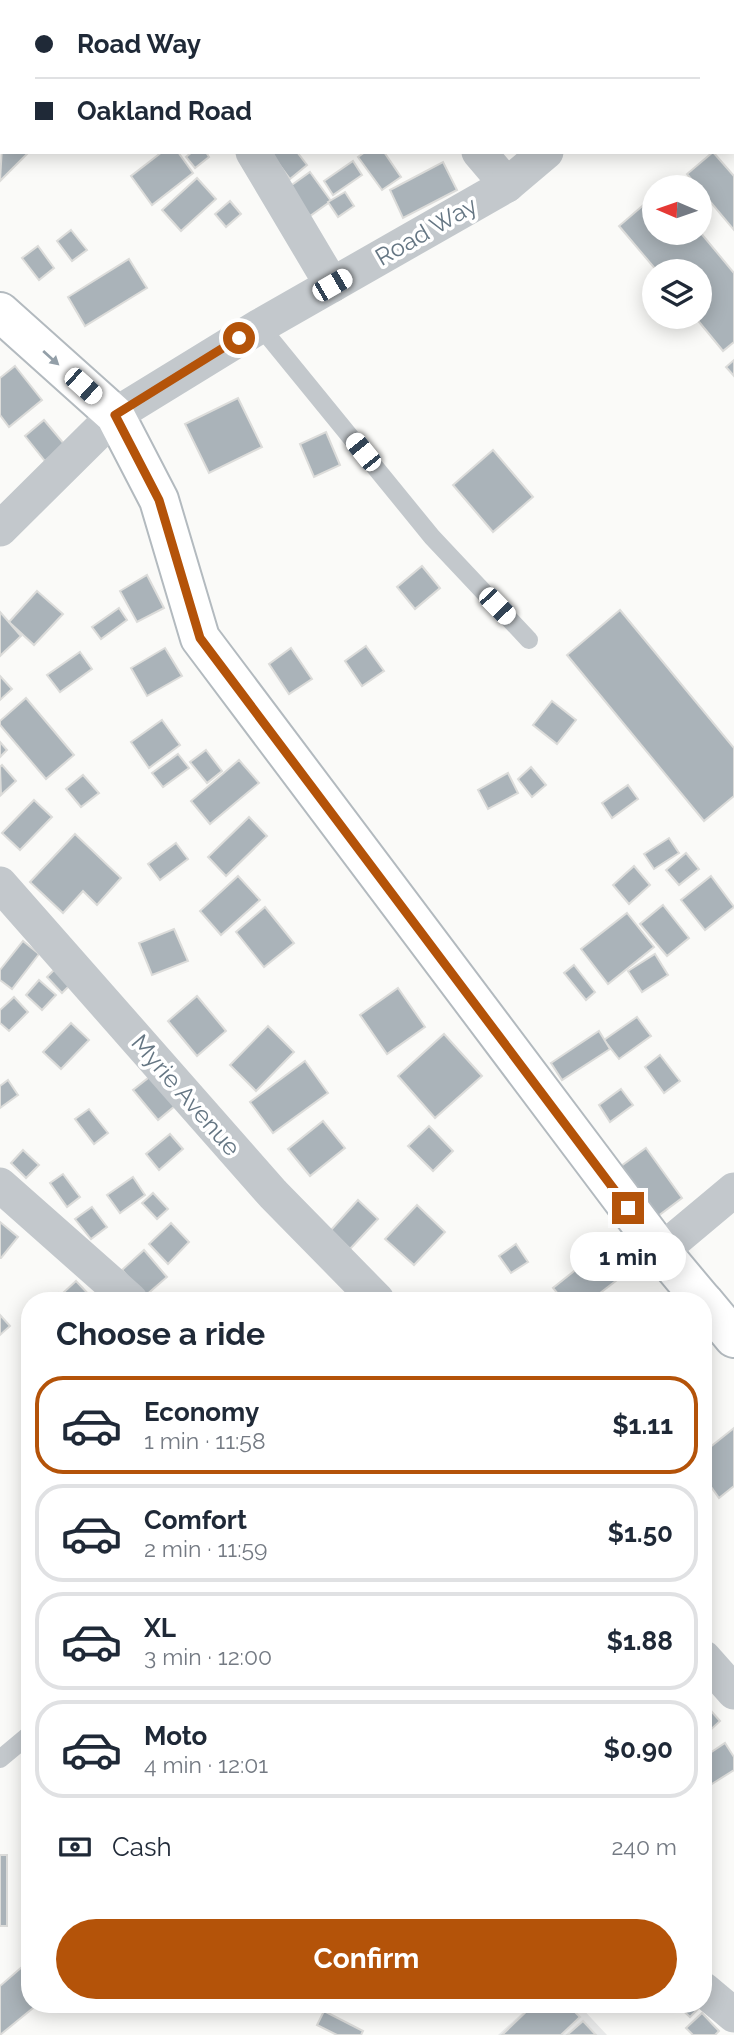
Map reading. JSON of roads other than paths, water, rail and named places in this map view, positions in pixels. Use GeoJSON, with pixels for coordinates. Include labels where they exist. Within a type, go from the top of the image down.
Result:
{"type":"FeatureCollection","features":[{"type":"Feature","properties":{"kind":"street"},"geometry":{"type":"LineString","coordinates":[[254,154],[332,285]]}},
{"type":"Feature","properties":{"kind":"street"},"geometry":{"type":"LineString","coordinates":[[481,154],[507,185]]}},
{"type":"Feature","properties":{"kind":"street","name":"Road Way"},"geometry":{"type":"LineString","coordinates":[[0,529],[115,415],[260,326],[507,185],[544,154]]}},
{"type":"Feature","properties":{"kind":"street"},"geometry":{"type":"LineString","coordinates":[[1,315],[115,415],[159,500],[200,638],[696,1292]]}},
{"type":"Feature","properties":{"kind":"street","name":"Myrie Avenue"},"geometry":{"type":"LineString","coordinates":[[0,884],[273,1194],[369,1292]]}},
{"type":"Feature","properties":{"kind":"street"},"geometry":{"type":"LineString","coordinates":[[0,1185],[121,1292]]}},
{"type":"Feature","properties":{"kind":"street"},"geometry":{"type":"LineString","coordinates":[[662,1251],[734,1190]]}},
{"type":"Feature","properties":{"kind":"street"},"geometry":{"type":"LineString","coordinates":[[712,1312],[734,1338]]}},
{"type":"Feature","properties":{"kind":"street"},"geometry":{"type":"LineString","coordinates":[[712,1667],[734,1692]]}},
{"type":"Feature","properties":{"kind":"street"},"geometry":{"type":"LineString","coordinates":[[712,1997],[734,2015]]}},
{"type":"Feature","properties":{"kind":"lane"},"geometry":{"type":"LineString","coordinates":[[260,326],[432,537],[529,640]]}},
{"type":"Feature","properties":{"kind":"lane"},"geometry":{"type":"LineString","coordinates":[[0,1759],[21,1742]]}}]}
